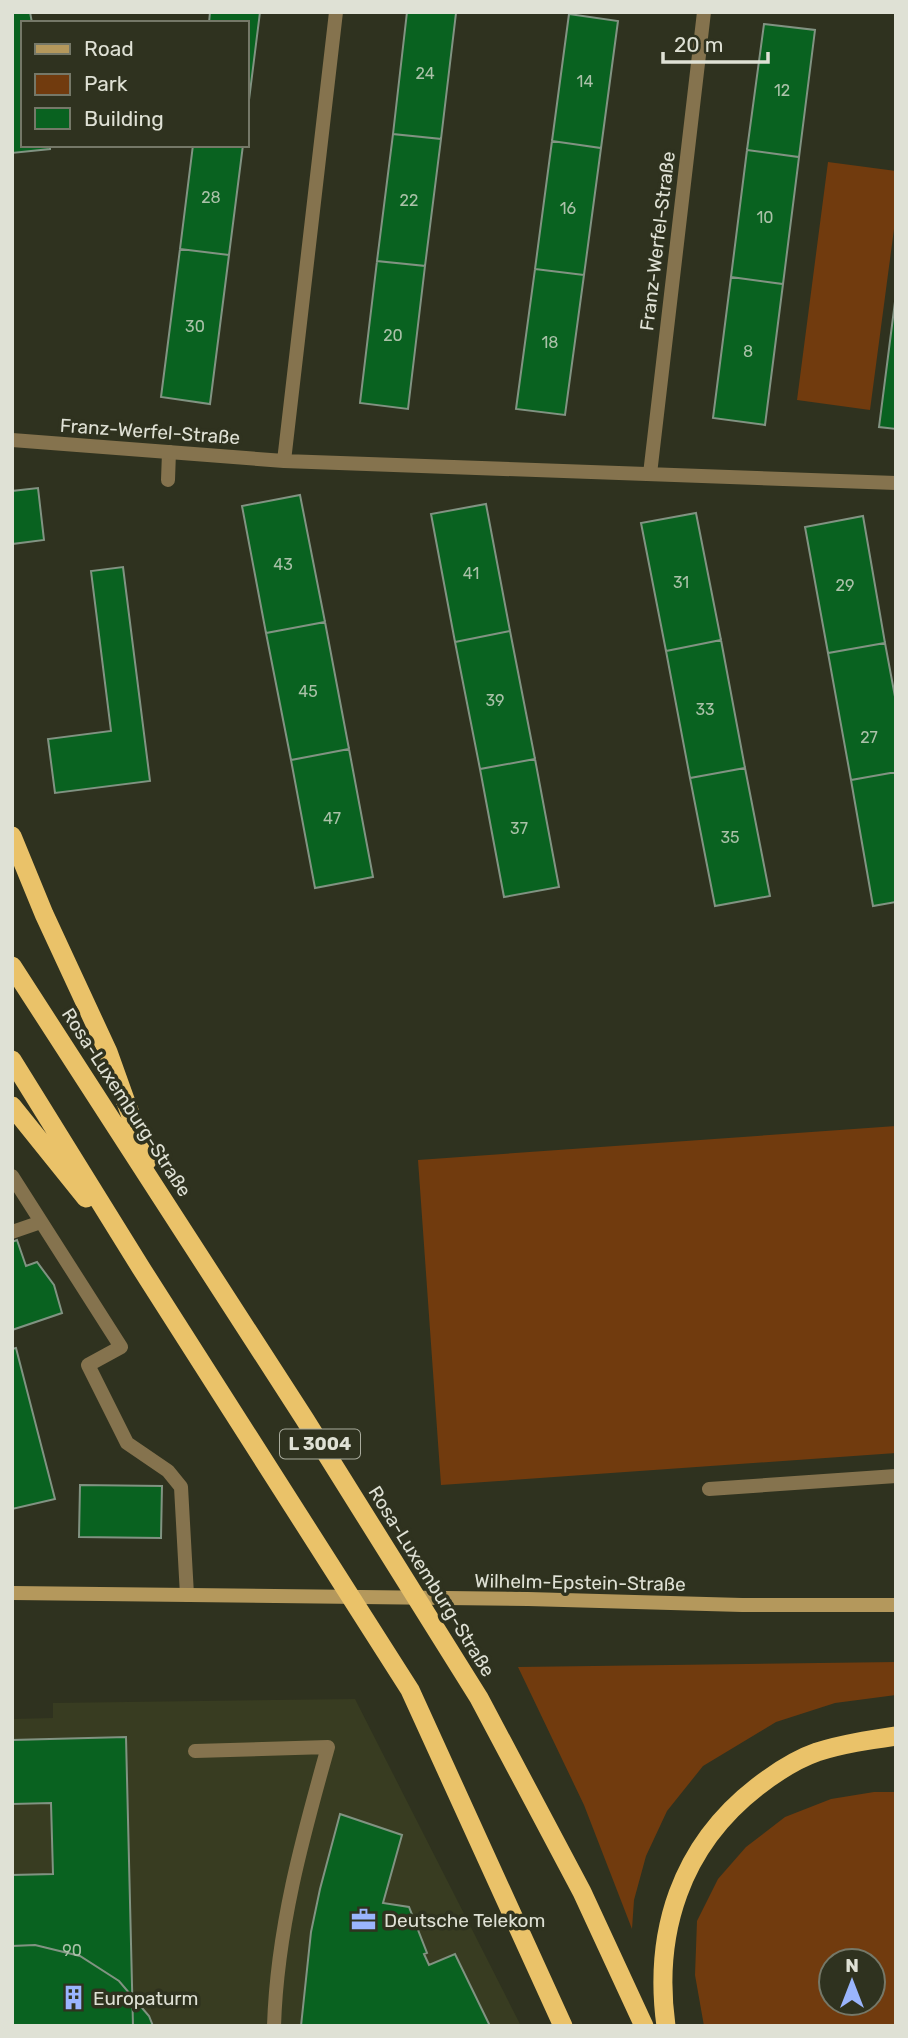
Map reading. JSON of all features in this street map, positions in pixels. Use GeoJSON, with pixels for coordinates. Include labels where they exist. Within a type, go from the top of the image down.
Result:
{"type":"FeatureCollection","features":[{"type":"Feature","properties":{"kind":"highway"},"geometry":{"type":"LineString","coordinates":[[12,836],[44,914],[108,1052],[158,1192]]}},
{"type":"Feature","properties":{"kind":"highway","name":"Rosa-Luxemburg-Straße"},"geometry":{"type":"LineString","coordinates":[[12,966],[296,1407],[479,1698],[582,1892],[644,2026]]}},
{"type":"Feature","properties":{"kind":"highway","name":"L 3004"},"geometry":{"type":"LineString","coordinates":[[12,1060],[410,1690],[563,2026]]}},
{"type":"Feature","properties":{"kind":"highway"},"geometry":{"type":"LineString","coordinates":[[12,1106],[141,1268]]}},
{"type":"Feature","properties":{"kind":"highway"},"geometry":{"type":"LineString","coordinates":[[666,2026],[662,1999],[663,1956],[667,1930],[682,1881],[702,1843],[735,1803],[776,1772],[816,1752],[896,1736]]}},
{"type":"Feature","properties":{"kind":"highway"},"geometry":{"type":"LineString","coordinates":[[860,1742],[896,1743]]}},
{"type":"Feature","properties":{"kind":"main road","name":"Wilhelm-Epstein-Straße"},"geometry":{"type":"LineString","coordinates":[[12,1593],[896,1605]]}},
{"type":"Feature","properties":{"kind":"street"},"geometry":{"type":"LineString","coordinates":[[284,461],[336,12]]}},
{"type":"Feature","properties":{"kind":"street","name":"Franz-Werfel-Straße"},"geometry":{"type":"LineString","coordinates":[[650,474],[704,12]]}},
{"type":"Feature","properties":{"kind":"street","name":"Franz-Werfel-Straße"},"geometry":{"type":"LineString","coordinates":[[12,440],[284,461],[896,483]]}},
{"type":"Feature","properties":{"kind":"street"},"geometry":{"type":"LineString","coordinates":[[168,480],[169,452]]}},
{"type":"Feature","properties":{"kind":"street"},"geometry":{"type":"LineString","coordinates":[[12,1176],[121,1347],[88,1365],[127,1443],[168,1471],[181,1487],[187,1595]]}},
{"type":"Feature","properties":{"kind":"street"},"geometry":{"type":"LineString","coordinates":[[12,1232],[41,1222]]}},
{"type":"Feature","properties":{"kind":"street"},"geometry":{"type":"LineString","coordinates":[[709,1489],[896,1476]]}},
{"type":"Feature","properties":{"kind":"street"},"geometry":{"type":"LineString","coordinates":[[195,1751],[328,1747],[302,1839],[282,1929],[274,2026]]}},
{"type":"Feature","properties":{"kind":"shaded area"},"geometry":{"type":"Polygon","coordinates":[[[355,1699],[521,2026],[12,2026],[12,1719],[53,1718],[53,1703],[355,1699]]]}},
{"type":"Feature","properties":{"kind":"green space"},"geometry":{"type":"Polygon","coordinates":[[[828,162],[896,171],[896,214],[870,410],[797,400],[828,162]]]}},
{"type":"Feature","properties":{"kind":"green space"},"geometry":{"type":"Polygon","coordinates":[[[896,1126],[896,1453],[441,1485],[418,1160],[896,1126]]]}},
{"type":"Feature","properties":{"kind":"green space"},"geometry":{"type":"Polygon","coordinates":[[[896,1662],[896,1695],[835,1703],[776,1722],[703,1766],[667,1811],[646,1856],[634,1900],[632,1929],[584,1805],[518,1667],[896,1662]]]}},
{"type":"Feature","properties":{"kind":"green space"},"geometry":{"type":"Polygon","coordinates":[[[874,1792],[896,1792],[896,2026],[704,2026],[695,1975],[697,1921],[718,1879],[746,1847],[785,1817],[831,1799],[874,1792]]]}},
{"type":"Feature","properties":{"kind":"building"},"geometry":{"type":"Polygon","coordinates":[[[12,12],[30,12],[32,21],[21,21],[21,147],[50,149],[12,153],[12,12]]]}},
{"type":"Feature","properties":{"kind":"building"},"geometry":{"type":"Polygon","coordinates":[[[210,12],[260,12],[248,108],[248,21],[209,21],[210,12]]]}},
{"type":"Feature","properties":{"kind":"building"},"geometry":{"type":"Polygon","coordinates":[[[407,12],[456,13],[441,139],[393,134],[407,12]]]}},
{"type":"Feature","properties":{"kind":"building"},"geometry":{"type":"Polygon","coordinates":[[[569,14],[618,21],[601,148],[552,141],[569,14]]]}},
{"type":"Feature","properties":{"kind":"building"},"geometry":{"type":"Polygon","coordinates":[[[764,24],[815,30],[799,157],[747,150],[764,24]]]}},
{"type":"Feature","properties":{"kind":"building"},"geometry":{"type":"Polygon","coordinates":[[[393,134],[441,139],[425,266],[377,261],[393,134]]]}},
{"type":"Feature","properties":{"kind":"building"},"geometry":{"type":"Polygon","coordinates":[[[552,141],[601,148],[584,275],[535,269],[552,141]]]}},
{"type":"Feature","properties":{"kind":"building"},"geometry":{"type":"Polygon","coordinates":[[[193,147],[243,147],[229,255],[180,249],[193,147]]]}},
{"type":"Feature","properties":{"kind":"building"},"geometry":{"type":"Polygon","coordinates":[[[747,150],[799,157],[783,284],[731,277],[747,150]]]}},
{"type":"Feature","properties":{"kind":"building"},"geometry":{"type":"Polygon","coordinates":[[[180,249],[229,255],[210,404],[161,397],[180,249]]]}},
{"type":"Feature","properties":{"kind":"building"},"geometry":{"type":"Polygon","coordinates":[[[377,261],[425,266],[408,409],[360,403],[377,261]]]}},
{"type":"Feature","properties":{"kind":"building"},"geometry":{"type":"Polygon","coordinates":[[[535,269],[584,275],[565,415],[516,409],[535,269]]]}},
{"type":"Feature","properties":{"kind":"building"},"geometry":{"type":"Polygon","coordinates":[[[731,277],[783,284],[765,425],[713,418],[731,277]]]}},
{"type":"Feature","properties":{"kind":"building"},"geometry":{"type":"Polygon","coordinates":[[[896,294],[896,429],[879,427],[896,294]]]}},
{"type":"Feature","properties":{"kind":"building"},"geometry":{"type":"Polygon","coordinates":[[[38,488],[44,540],[12,544],[12,491],[38,488]]]}},
{"type":"Feature","properties":{"kind":"building"},"geometry":{"type":"Polygon","coordinates":[[[300,495],[325,622],[266,633],[242,506],[300,495]]]}},
{"type":"Feature","properties":{"kind":"building"},"geometry":{"type":"Polygon","coordinates":[[[486,504],[510,631],[455,642],[431,514],[486,504]]]}},
{"type":"Feature","properties":{"kind":"building"},"geometry":{"type":"Polygon","coordinates":[[[696,513],[721,640],[666,651],[641,523],[696,513]]]}},
{"type":"Feature","properties":{"kind":"building"},"geometry":{"type":"Polygon","coordinates":[[[863,516],[885,643],[828,653],[805,527],[863,516]]]}},
{"type":"Feature","properties":{"kind":"building"},"geometry":{"type":"Polygon","coordinates":[[[123,567],[150,781],[55,793],[48,739],[111,731],[91,571],[123,567]]]}},
{"type":"Feature","properties":{"kind":"building"},"geometry":{"type":"Polygon","coordinates":[[[325,622],[349,749],[291,760],[266,633],[325,622]]]}},
{"type":"Feature","properties":{"kind":"building"},"geometry":{"type":"Polygon","coordinates":[[[510,631],[535,759],[480,769],[455,642],[510,631]]]}},
{"type":"Feature","properties":{"kind":"building"},"geometry":{"type":"Polygon","coordinates":[[[721,640],[745,768],[690,778],[666,651],[721,640]]]}},
{"type":"Feature","properties":{"kind":"building"},"geometry":{"type":"Polygon","coordinates":[[[885,643],[896,702],[896,772],[851,780],[828,653],[885,643]]]}},
{"type":"Feature","properties":{"kind":"building"},"geometry":{"type":"Polygon","coordinates":[[[349,749],[373,877],[315,888],[291,760],[349,749]]]}},
{"type":"Feature","properties":{"kind":"building"},"geometry":{"type":"Polygon","coordinates":[[[535,759],[559,887],[504,897],[480,769],[535,759]]]}},
{"type":"Feature","properties":{"kind":"building"},"geometry":{"type":"Polygon","coordinates":[[[745,768],[770,896],[715,906],[690,778],[745,768]]]}},
{"type":"Feature","properties":{"kind":"building"},"geometry":{"type":"Polygon","coordinates":[[[896,772],[896,902],[873,906],[851,780],[896,772]]]}},
{"type":"Feature","properties":{"kind":"building"},"geometry":{"type":"Polygon","coordinates":[[[17,1240],[26,1266],[37,1262],[54,1285],[62,1313],[12,1330],[12,1242],[17,1240]]]}},
{"type":"Feature","properties":{"kind":"building"},"geometry":{"type":"Polygon","coordinates":[[[16,1348],[55,1499],[12,1509],[12,1349],[16,1348]]]}},
{"type":"Feature","properties":{"kind":"building"},"geometry":{"type":"Polygon","coordinates":[[[80,1485],[162,1486],[161,1538],[79,1537],[80,1485]]]}},
{"type":"Feature","properties":{"kind":"building"},"geometry":{"type":"Polygon","coordinates":[[[126,1737],[133,2026],[12,2026],[12,1875],[53,1874],[51,1803],[12,1804],[12,1740],[126,1737]]]}},
{"type":"Feature","properties":{"kind":"building","name":"Deutsche Telekom"},"geometry":{"type":"Polygon","coordinates":[[[340,1814],[402,1835],[383,1903],[409,1907],[429,1965],[455,1954],[490,2026],[301,2026],[311,1932],[340,1814]]]}},
{"type":"Feature","properties":{"kind":"building","name":"Europaturm"},"geometry":{"type":"Polygon","coordinates":[[[35,1945],[80,1956],[119,1981],[149,2016],[153,2026],[12,2026],[12,1946],[35,1945]]]}},
{"type":"Feature","properties":{"kind":"place","name":"Deutsche Telekom"},"geometry":{"type":"Point","coordinates":[364,1920]}},
{"type":"Feature","properties":{"kind":"place","name":"Europaturm"},"geometry":{"type":"Point","coordinates":[73,1998]}}]}
